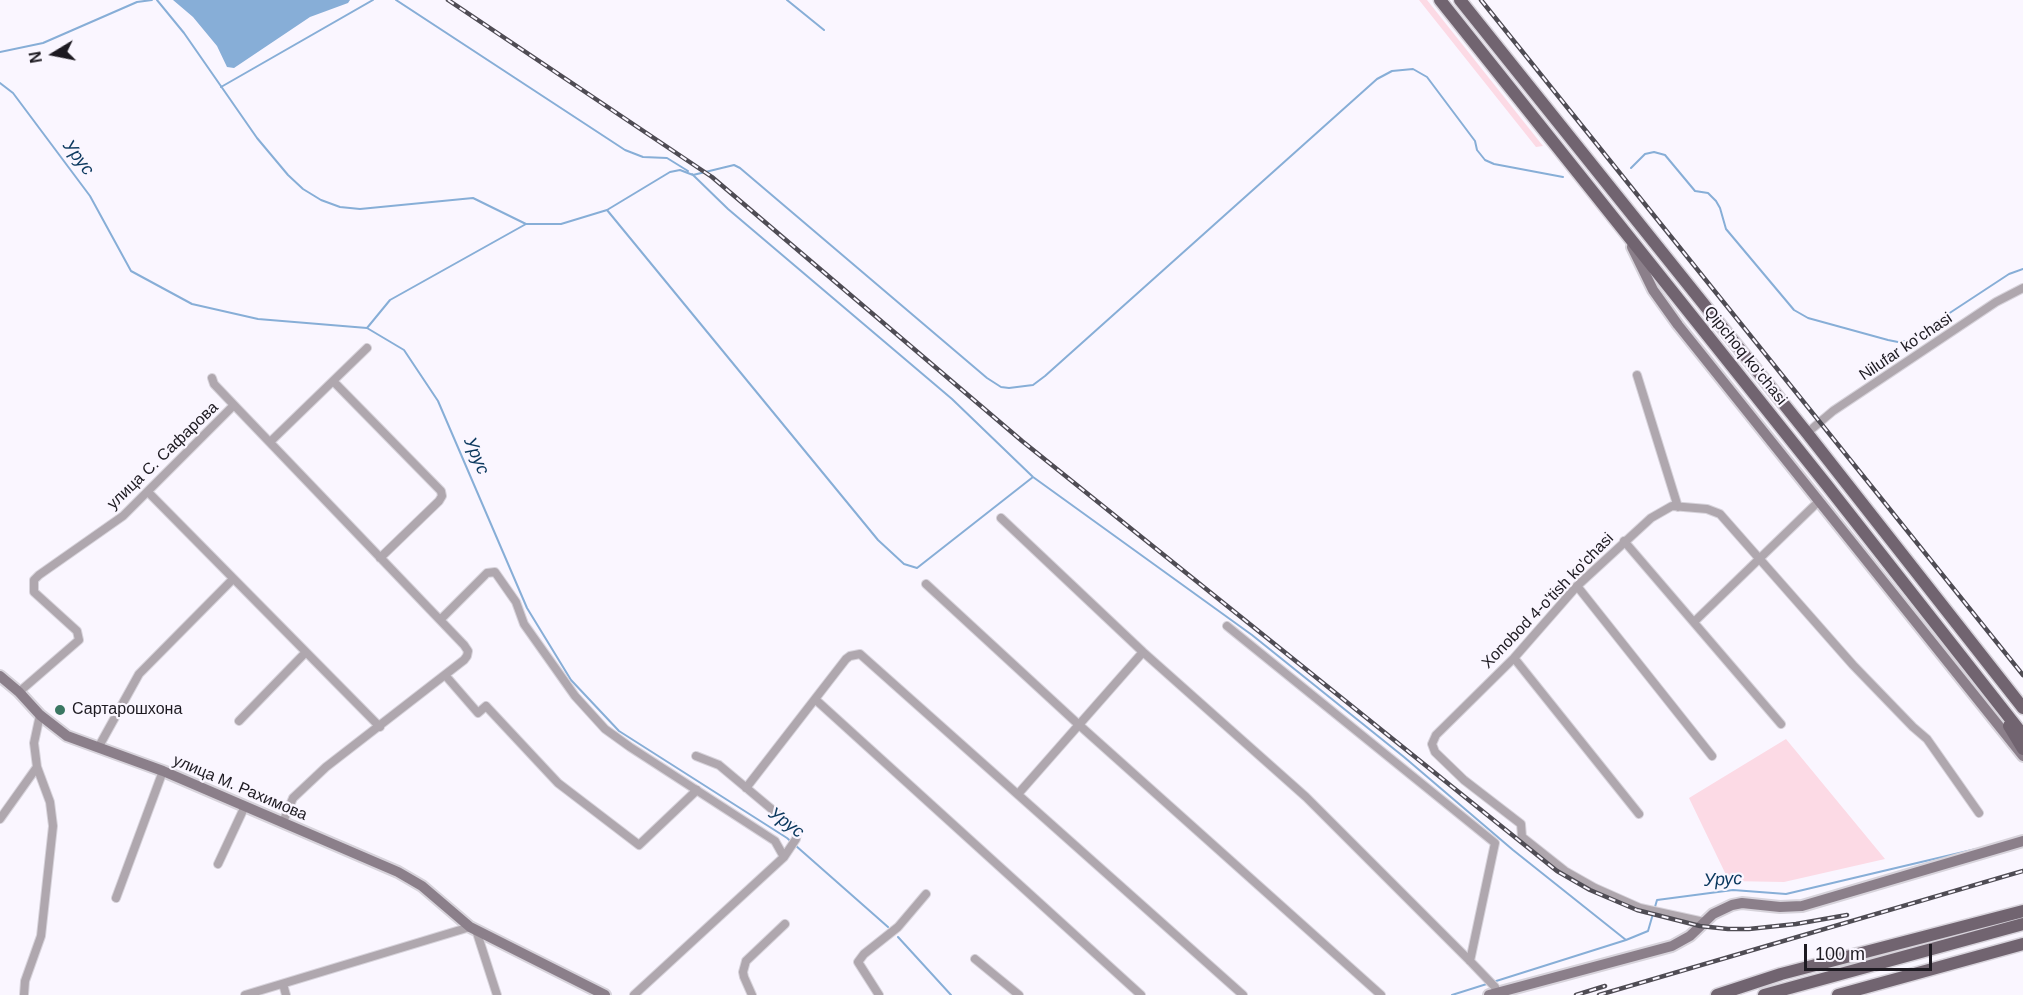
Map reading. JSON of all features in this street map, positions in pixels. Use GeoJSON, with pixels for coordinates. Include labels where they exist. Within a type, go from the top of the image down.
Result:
{"type":"FeatureCollection","features":[{"type":"Feature","properties":{"kind":"main road","name":"Qipchoq ko'chasi"},"geometry":{"type":"LineString","coordinates":[[1440,0],[2023,735]]}},
{"type":"Feature","properties":{"kind":"main road","name":"Qipchoq ko'chasi"},"geometry":{"type":"LineString","coordinates":[[1460,0],[1807,433],[2023,708]]}},
{"type":"Feature","properties":{"kind":"main road"},"geometry":{"type":"LineString","coordinates":[[1556,145],[1569,135]]}},
{"type":"Feature","properties":{"kind":"main road"},"geometry":{"type":"LineString","coordinates":[[1996,701],[2023,749]]}},
{"type":"Feature","properties":{"kind":"main road"},"geometry":{"type":"LineString","coordinates":[[1717,995],[1781,974],[2023,911]]}},
{"type":"Feature","properties":{"kind":"main road"},"geometry":{"type":"LineString","coordinates":[[1764,995],[2023,924]]}},
{"type":"Feature","properties":{"kind":"main road"},"geometry":{"type":"LineString","coordinates":[[1838,995],[1872,990],[2023,944]]}},
{"type":"Feature","properties":{"kind":"street"},"geometry":{"type":"LineString","coordinates":[[1618,224],[1639,259],[1653,290],[1678,325],[2023,756]]}},
{"type":"Feature","properties":{"kind":"street","name":"Nilufar ko'chasi"},"geometry":{"type":"LineString","coordinates":[[1807,433],[1833,411],[1996,302],[2023,288]]}},
{"type":"Feature","properties":{"kind":"street"},"geometry":{"type":"LineString","coordinates":[[270,442],[367,348]]}},
{"type":"Feature","properties":{"kind":"street"},"geometry":{"type":"LineString","coordinates":[[1637,375],[1678,507]]}},
{"type":"Feature","properties":{"kind":"street","name":"улица С. Сафарова"},"geometry":{"type":"LineString","coordinates":[[212,378],[214,384],[468,651],[464,660],[326,767],[293,798],[283,822]]}},
{"type":"Feature","properties":{"kind":"street"},"geometry":{"type":"LineString","coordinates":[[333,381],[441,491],[442,496],[438,501],[380,558]]}},
{"type":"Feature","properties":{"kind":"street","name":"улица С. Сафарова"},"geometry":{"type":"LineString","coordinates":[[19,692],[79,640],[77,632],[34,592],[34,580],[123,516],[234,405]]}},
{"type":"Feature","properties":{"kind":"street"},"geometry":{"type":"LineString","coordinates":[[148,492],[380,727]]}},
{"type":"Feature","properties":{"kind":"street"},"geometry":{"type":"LineString","coordinates":[[1695,621],[1818,502]]}},
{"type":"Feature","properties":{"kind":"street","name":"Xonobod 4-o'tish ko'chasi"},"geometry":{"type":"LineString","coordinates":[[1704,922],[1640,908],[1564,871],[1522,837],[1521,824],[1464,780],[1435,752],[1433,740],[1514,658],[1577,586],[1651,518],[1672,506],[1707,509],[1720,514],[1853,664],[1927,739],[1979,813]]}},
{"type":"Feature","properties":{"kind":"street"},"geometry":{"type":"LineString","coordinates":[[1001,518],[1143,652],[1306,797],[1470,961],[1492,988],[1672,946],[1690,936],[1719,910],[1732,905],[1802,906],[2023,841]]}},
{"type":"Feature","properties":{"kind":"street"},"geometry":{"type":"LineString","coordinates":[[1624,541],[1781,724]]}},
{"type":"Feature","properties":{"kind":"street"},"geometry":{"type":"LineString","coordinates":[[440,620],[487,573],[495,572],[516,602],[524,624],[575,696],[605,729],[775,841],[783,856]]}},
{"type":"Feature","properties":{"kind":"street"},"geometry":{"type":"LineString","coordinates":[[98,748],[139,674],[233,579]]}},
{"type":"Feature","properties":{"kind":"street"},"geometry":{"type":"LineString","coordinates":[[926,584],[1078,724],[1381,995]]}},
{"type":"Feature","properties":{"kind":"street"},"geometry":{"type":"LineString","coordinates":[[1577,586],[1712,756]]}},
{"type":"Feature","properties":{"kind":"street"},"geometry":{"type":"LineString","coordinates":[[1227,626],[1495,843],[1470,961]]}},
{"type":"Feature","properties":{"kind":"street"},"geometry":{"type":"LineString","coordinates":[[239,721],[306,652]]}},
{"type":"Feature","properties":{"kind":"street"},"geometry":{"type":"LineString","coordinates":[[1018,794],[1143,652]]}},
{"type":"Feature","properties":{"kind":"street"},"geometry":{"type":"LineString","coordinates":[[746,788],[846,659],[860,654],[1243,995]]}},
{"type":"Feature","properties":{"kind":"street"},"geometry":{"type":"LineString","coordinates":[[1514,658],[1639,814]]}},
{"type":"Feature","properties":{"kind":"street"},"geometry":{"type":"LineString","coordinates":[[445,675],[478,714],[486,706],[558,783],[639,845],[697,790]]}},
{"type":"Feature","properties":{"kind":"street","name":"улица М. Рахимова"},"geometry":{"type":"LineString","coordinates":[[0,676],[19,692],[40,715],[58,730],[78,741],[163,771],[407,877],[422,886],[473,928],[605,995]]}},
{"type":"Feature","properties":{"kind":"street"},"geometry":{"type":"LineString","coordinates":[[816,700],[1141,995]]}},
{"type":"Feature","properties":{"kind":"street"},"geometry":{"type":"LineString","coordinates":[[24,995],[25,981],[41,936],[52,826],[50,802],[37,767],[33,742],[40,715]]}},
{"type":"Feature","properties":{"kind":"street"},"geometry":{"type":"LineString","coordinates":[[634,995],[783,856],[797,833],[793,827],[718,765],[696,756]]}},
{"type":"Feature","properties":{"kind":"street"},"geometry":{"type":"LineString","coordinates":[[0,819],[37,767]]}},
{"type":"Feature","properties":{"kind":"street"},"geometry":{"type":"LineString","coordinates":[[116,898],[163,771]]}},
{"type":"Feature","properties":{"kind":"street"},"geometry":{"type":"LineString","coordinates":[[218,864],[244,806]]}},
{"type":"Feature","properties":{"kind":"street"},"geometry":{"type":"LineString","coordinates":[[879,995],[858,962],[864,954],[898,927],[926,894]]}},
{"type":"Feature","properties":{"kind":"street"},"geometry":{"type":"LineString","coordinates":[[752,995],[744,977],[744,966],[750,957],[785,924]]}},
{"type":"Feature","properties":{"kind":"street"},"geometry":{"type":"LineString","coordinates":[[245,995],[473,928],[497,995]]}},
{"type":"Feature","properties":{"kind":"street"},"geometry":{"type":"LineString","coordinates":[[975,959],[1019,995]]}},
{"type":"Feature","properties":{"kind":"street"},"geometry":{"type":"LineString","coordinates":[[283,984],[286,995]]}},
{"type":"Feature","properties":{"kind":"shaded area"},"geometry":{"type":"Polygon","coordinates":[[[1419,0],[1427,0],[1543,146],[1536,147],[1419,0]]]}},
{"type":"Feature","properties":{"kind":"shaded area"},"geometry":{"type":"Polygon","coordinates":[[[1786,739],[1885,859],[1784,882],[1729,881],[1689,798],[1786,739]]]}},
{"type":"Feature","properties":{"kind":"water"},"geometry":{"type":"Polygon","coordinates":[[[173,0],[350,0],[348,3],[310,17],[234,68],[227,67],[217,46],[193,17],[173,0]]]}},
{"type":"Feature","properties":{"kind":"waterway"},"geometry":{"type":"LineString","coordinates":[[0,52],[43,43],[137,2],[152,0]]}},
{"type":"Feature","properties":{"kind":"waterway"},"geometry":{"type":"LineString","coordinates":[[157,0],[184,33],[257,138],[288,175],[303,189],[321,200],[340,207],[360,209],[473,198],[526,224],[561,224],[607,210],[670,172],[680,170],[693,175],[734,165],[987,378],[1001,387],[1033,385],[1045,376],[1377,79],[1392,71],[1413,69],[1427,77],[1475,141],[1477,150],[1485,160],[1494,164],[1563,177]]}},
{"type":"Feature","properties":{"kind":"waterway"},"geometry":{"type":"LineString","coordinates":[[221,87],[373,0]]}},
{"type":"Feature","properties":{"kind":"waterway"},"geometry":{"type":"LineString","coordinates":[[396,0],[625,150],[643,157],[667,158],[688,171]]}},
{"type":"Feature","properties":{"kind":"waterway"},"geometry":{"type":"LineString","coordinates":[[787,0],[824,30]]}},
{"type":"Feature","properties":{"kind":"waterway","name":"Урус"},"geometry":{"type":"LineString","coordinates":[[0,83],[13,93],[90,196],[131,271],[192,304],[258,319],[367,328],[404,350],[438,401],[527,608],[571,680],[619,731],[787,838],[888,927]]}},
{"type":"Feature","properties":{"kind":"waterway"},"geometry":{"type":"LineString","coordinates":[[1631,168],[1645,154],[1654,152],[1665,155],[1695,191],[1708,193],[1716,201],[1726,229],[1794,310],[1808,318],[1888,340],[1907,341],[2009,274],[2023,269]]}},
{"type":"Feature","properties":{"kind":"waterway"},"geometry":{"type":"LineString","coordinates":[[692,174],[728,209],[952,399],[1033,477],[1252,635],[1626,940]]}},
{"type":"Feature","properties":{"kind":"waterway"},"geometry":{"type":"LineString","coordinates":[[607,210],[878,540],[904,564],[917,568],[1033,477]]}},
{"type":"Feature","properties":{"kind":"waterway"},"geometry":{"type":"LineString","coordinates":[[367,328],[390,300],[526,224]]}},
{"type":"Feature","properties":{"kind":"waterway","name":"Урус"},"geometry":{"type":"LineString","coordinates":[[1452,995],[1648,931],[1657,900],[1733,890],[1786,894],[1976,849]]}},
{"type":"Feature","properties":{"kind":"waterway","name":"Урус"},"geometry":{"type":"LineString","coordinates":[[898,937],[951,995]]}},
{"type":"Feature","properties":{"kind":"railway"},"geometry":{"type":"LineString","coordinates":[[448,0],[712,177],[1022,441],[1557,871],[1590,890],[1637,910],[1700,926],[1749,929],[1847,915]]}},
{"type":"Feature","properties":{"kind":"railway"},"geometry":{"type":"LineString","coordinates":[[1481,0],[2023,675]]}},
{"type":"Feature","properties":{"kind":"railway"},"geometry":{"type":"LineString","coordinates":[[1599,995],[2023,871]]}},
{"type":"Feature","properties":{"kind":"railway"},"geometry":{"type":"LineString","coordinates":[[1576,995],[1605,986]]}},
{"type":"Feature","properties":{"kind":"place","name":"Сартарошхона"},"geometry":{"type":"Point","coordinates":[60,710]}}]}
